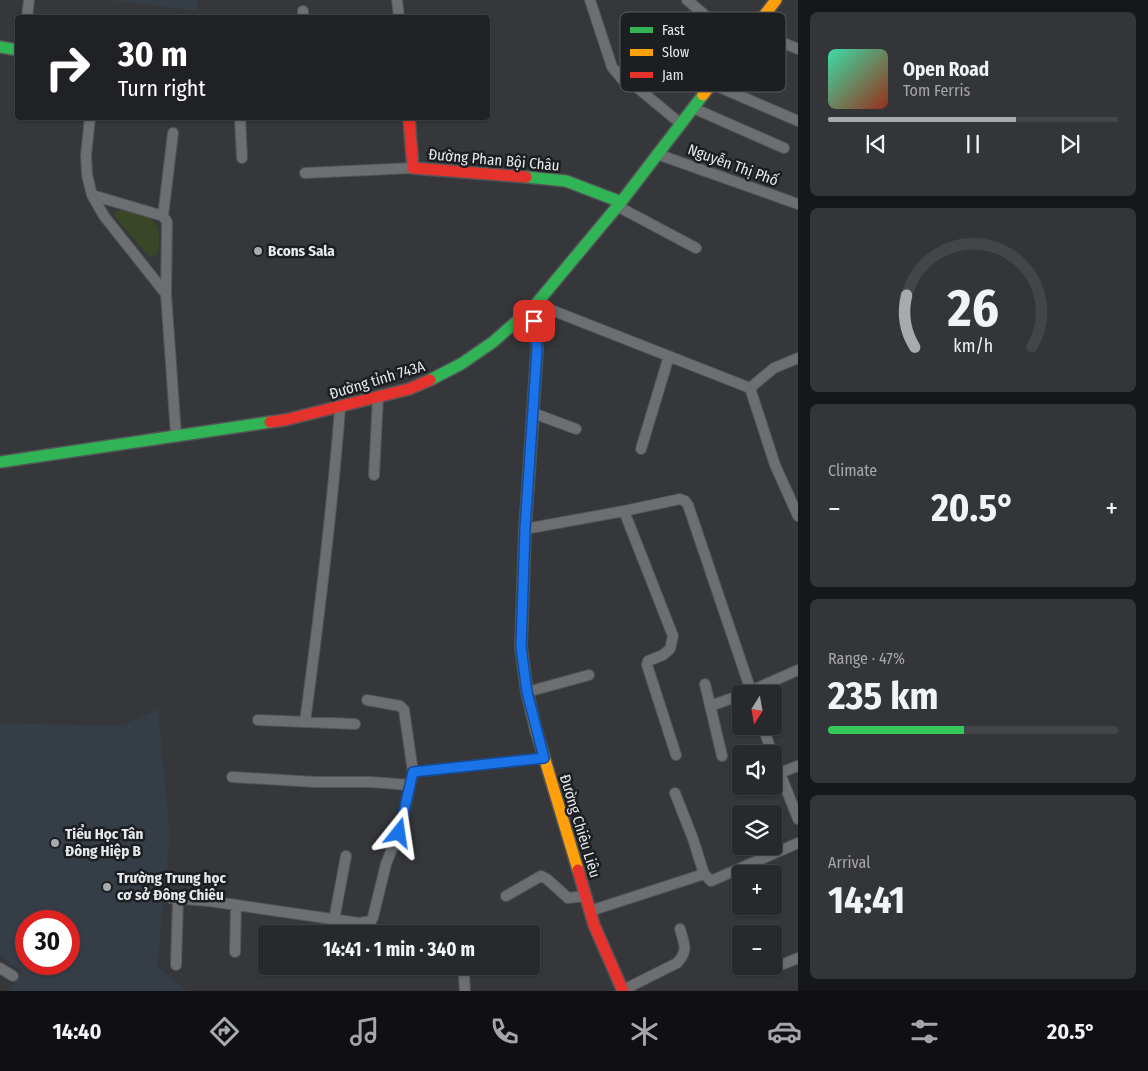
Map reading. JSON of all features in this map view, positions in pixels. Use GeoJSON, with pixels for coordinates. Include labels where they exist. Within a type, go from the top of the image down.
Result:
{"type":"FeatureCollection","features":[{"type":"Feature","properties":{"kind":"street"},"geometry":{"type":"LineString","coordinates":[[27,15],[29,0]]}},
{"type":"Feature","properties":{"kind":"street"},"geometry":{"type":"LineString","coordinates":[[397,0],[400,15]]}},
{"type":"Feature","properties":{"kind":"street"},"geometry":{"type":"LineString","coordinates":[[590,0],[612,68],[620,77]]}},
{"type":"Feature","properties":{"kind":"street"},"geometry":{"type":"LineString","coordinates":[[687,0],[701,12]]}},
{"type":"Feature","properties":{"kind":"street","name":"Đường tỉnh 743A"},"geometry":{"type":"LineString","coordinates":[[766,12],[776,0]]}},
{"type":"Feature","properties":{"kind":"street"},"geometry":{"type":"LineString","coordinates":[[786,45],[798,50]]}},
{"type":"Feature","properties":{"kind":"street"},"geometry":{"type":"LineString","coordinates":[[0,47],[15,50]]}},
{"type":"Feature","properties":{"kind":"street"},"geometry":{"type":"LineString","coordinates":[[643,92],[681,124]]}},
{"type":"Feature","properties":{"kind":"street","name":"Đường tỉnh 743A"},"geometry":{"type":"LineString","coordinates":[[0,462],[285,420],[340,408],[418,386],[447,372],[476,355],[535,305],[619,204],[706,92]]}},
{"type":"Feature","properties":{"kind":"street"},"geometry":{"type":"LineString","coordinates":[[731,92],[798,121]]}},
{"type":"Feature","properties":{"kind":"street"},"geometry":{"type":"LineString","coordinates":[[693,108],[784,148]]}},
{"type":"Feature","properties":{"kind":"street"},"geometry":{"type":"LineString","coordinates":[[90,120],[86,156],[87,175],[92,195],[104,216],[166,294]]}},
{"type":"Feature","properties":{"kind":"street"},"geometry":{"type":"LineString","coordinates":[[240,120],[242,158]]}},
{"type":"Feature","properties":{"kind":"street","name":"Đường Phan Bội Châu"},"geometry":{"type":"LineString","coordinates":[[409,120],[412,168],[566,181],[619,204]]}},
{"type":"Feature","properties":{"kind":"street"},"geometry":{"type":"LineString","coordinates":[[163,216],[173,133]]}},
{"type":"Feature","properties":{"kind":"street","name":"Nguyễn Thị Phố"},"geometry":{"type":"LineString","coordinates":[[657,154],[798,204]]}},
{"type":"Feature","properties":{"kind":"street"},"geometry":{"type":"LineString","coordinates":[[305,173],[412,168]]}},
{"type":"Feature","properties":{"kind":"street"},"geometry":{"type":"LineString","coordinates":[[92,195],[163,216],[167,222],[166,294],[176,435]]}},
{"type":"Feature","properties":{"kind":"street"},"geometry":{"type":"LineString","coordinates":[[619,204],[696,248]]}},
{"type":"Feature","properties":{"kind":"street"},"geometry":{"type":"LineString","coordinates":[[535,305],[750,388],[776,465],[798,516]]}},
{"type":"Feature","properties":{"kind":"street","name":"Đường Chiêu Liêu"},"geometry":{"type":"LineString","coordinates":[[535,305],[537,350],[525,529],[521,647],[527,692],[544,758],[590,911],[602,946],[623,990]]}},
{"type":"Feature","properties":{"kind":"street"},"geometry":{"type":"LineString","coordinates":[[641,449],[669,356]]}},
{"type":"Feature","properties":{"kind":"street"},"geometry":{"type":"LineString","coordinates":[[750,388],[774,368],[798,358]]}},
{"type":"Feature","properties":{"kind":"street"},"geometry":{"type":"LineString","coordinates":[[374,475],[378,397]]}},
{"type":"Feature","properties":{"kind":"street"},"geometry":{"type":"LineString","coordinates":[[305,722],[323,581],[340,408]]}},
{"type":"Feature","properties":{"kind":"street"},"geometry":{"type":"LineString","coordinates":[[533,413],[576,429]]}},
{"type":"Feature","properties":{"kind":"street"},"geometry":{"type":"LineString","coordinates":[[525,529],[680,499],[685,500],[744,685]]}},
{"type":"Feature","properties":{"kind":"street"},"geometry":{"type":"LineString","coordinates":[[624,511],[673,636],[670,649],[663,655],[648,661],[647,665],[676,755]]}},
{"type":"Feature","properties":{"kind":"street"},"geometry":{"type":"LineString","coordinates":[[766,685],[798,670]]}},
{"type":"Feature","properties":{"kind":"street"},"geometry":{"type":"LineString","coordinates":[[527,692],[589,676]]}},
{"type":"Feature","properties":{"kind":"street"},"geometry":{"type":"LineString","coordinates":[[705,684],[722,756]]}},
{"type":"Feature","properties":{"kind":"street"},"geometry":{"type":"LineString","coordinates":[[710,706],[732,699]]}},
{"type":"Feature","properties":{"kind":"street"},"geometry":{"type":"LineString","coordinates":[[176,965],[174,898],[359,923],[370,921],[373,917],[386,864],[402,823],[413,772],[404,710],[400,706],[367,700]]}},
{"type":"Feature","properties":{"kind":"street"},"geometry":{"type":"LineString","coordinates":[[258,720],[355,724]]}},
{"type":"Feature","properties":{"kind":"street"},"geometry":{"type":"LineString","coordinates":[[413,772],[544,758]]}},
{"type":"Feature","properties":{"kind":"street"},"geometry":{"type":"LineString","coordinates":[[782,772],[798,766]]}},
{"type":"Feature","properties":{"kind":"street"},"geometry":{"type":"LineString","coordinates":[[232,777],[410,785]]}},
{"type":"Feature","properties":{"kind":"street"},"geometry":{"type":"LineString","coordinates":[[782,780],[798,819]]}},
{"type":"Feature","properties":{"kind":"street"},"geometry":{"type":"LineString","coordinates":[[675,793],[704,874],[711,881],[715,881],[798,843]]}},
{"type":"Feature","properties":{"kind":"street"},"geometry":{"type":"LineString","coordinates":[[334,920],[346,856]]}},
{"type":"Feature","properties":{"kind":"street"},"geometry":{"type":"LineString","coordinates":[[590,911],[704,874]]}},
{"type":"Feature","properties":{"kind":"street"},"geometry":{"type":"LineString","coordinates":[[506,896],[541,876],[568,898],[586,896]]}},
{"type":"Feature","properties":{"kind":"street"},"geometry":{"type":"LineString","coordinates":[[235,952],[236,905]]}},
{"type":"Feature","properties":{"kind":"street"},"geometry":{"type":"LineString","coordinates":[[623,990],[677,963],[684,956],[686,948],[680,929]]}},
{"type":"Feature","properties":{"kind":"street"},"geometry":{"type":"LineString","coordinates":[[782,965],[798,958]]}},
{"type":"Feature","properties":{"kind":"street"},"geometry":{"type":"LineString","coordinates":[[0,968],[13,976]]}},
{"type":"Feature","properties":{"kind":"street"},"geometry":{"type":"LineString","coordinates":[[464,976],[465,991]]}},
{"type":"Feature","properties":{"kind":"shaded area"},"geometry":{"type":"Polygon","coordinates":[[[108,0],[198,0],[197,11],[108,0]]]}},
{"type":"Feature","properties":{"kind":"shaded area","name":"Tiểu Học Tân Đông Hiệp B"},"geometry":{"type":"Polygon","coordinates":[[[158,709],[170,834],[157,967],[188,991],[9,991],[20,975],[80,975],[80,910],[15,910],[15,967],[0,955],[0,723],[121,726],[158,709]]]}},
{"type":"Feature","properties":{"kind":"green space"},"geometry":{"type":"Polygon","coordinates":[[[121,210],[147,217],[156,224],[159,238],[157,255],[151,256],[147,254],[116,218],[114,214],[121,210]]]}},
{"type":"Feature","properties":{"kind":"traffic: fast"},"geometry":{"type":"LineString","coordinates":[[0,47],[15,50]]}},
{"type":"Feature","properties":{"kind":"traffic: fast"},"geometry":{"type":"LineString","coordinates":[[430,380],[461,364],[493,342],[536,304],[621,202],[703,95]]}},
{"type":"Feature","properties":{"kind":"traffic: fast"},"geometry":{"type":"LineString","coordinates":[[526,177],[566,181],[621,202]]}},
{"type":"Feature","properties":{"kind":"traffic: fast"},"geometry":{"type":"LineString","coordinates":[[0,462],[270,422]]}},
{"type":"Feature","properties":{"kind":"traffic: slow"},"geometry":{"type":"LineString","coordinates":[[767,12],[776,0]]}},
{"type":"Feature","properties":{"kind":"traffic: slow"},"geometry":{"type":"LineString","coordinates":[[529,472],[521,647],[527,692],[536,730],[578,870]]}},
{"type":"Feature","properties":{"kind":"traffic: jam"},"geometry":{"type":"LineString","coordinates":[[409,120],[413,168],[526,177]]}},
{"type":"Feature","properties":{"kind":"traffic: jam"},"geometry":{"type":"LineString","coordinates":[[529,472],[537,350],[533,306]]}},
{"type":"Feature","properties":{"kind":"traffic: jam"},"geometry":{"type":"LineString","coordinates":[[270,422],[285,420],[409,389],[430,380]]}},
{"type":"Feature","properties":{"kind":"traffic: jam"},"geometry":{"type":"LineString","coordinates":[[578,870],[594,925],[623,991]]}},
{"type":"Feature","properties":{"kind":"place","name":"Bcons Sala"},"geometry":{"type":"Point","coordinates":[258,251]}},
{"type":"Feature","properties":{"kind":"place","name":"Tiểu Học Tân Đông Hiệp B"},"geometry":{"type":"Point","coordinates":[55,843]}},
{"type":"Feature","properties":{"kind":"place","name":"Trường Trung học cơ sở Đông Chiêu"},"geometry":{"type":"Point","coordinates":[107,887]}},
{"type":"Feature","properties":{"kind":"route"},"geometry":{"type":"LineString","coordinates":[[399,833],[413,772],[544,758],[527,692],[521,647],[525,529],[537,350],[534,321]]}}]}
